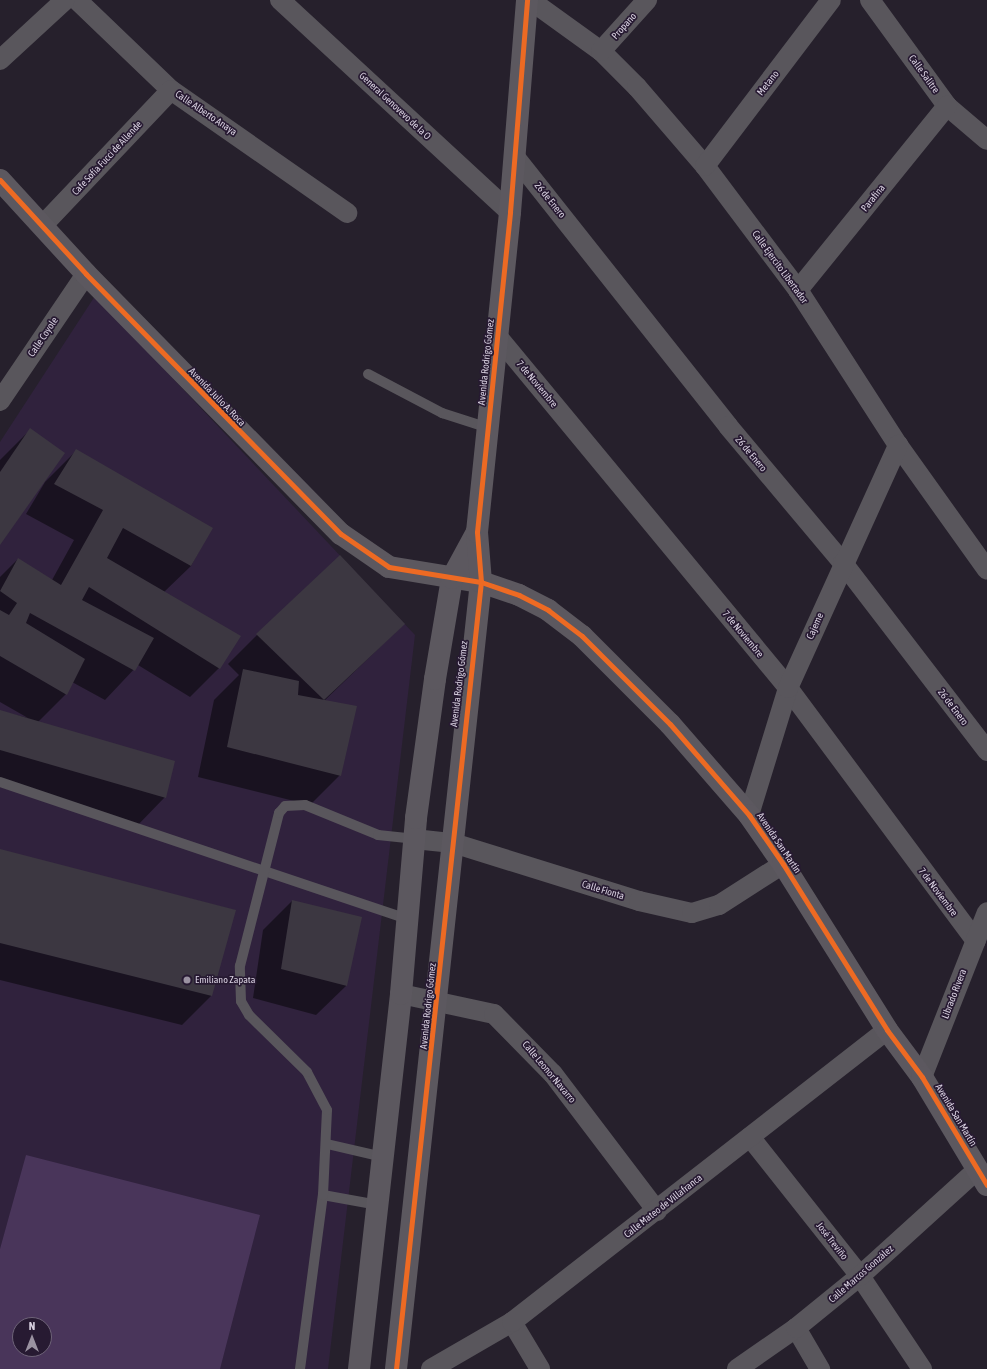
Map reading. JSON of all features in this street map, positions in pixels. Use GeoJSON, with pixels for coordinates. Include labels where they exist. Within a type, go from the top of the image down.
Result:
{"type":"FeatureCollection","features":[{"type":"Feature","properties":{"kind":"street"},"geometry":{"type":"LineString","coordinates":[[0,60],[65,0]]}},
{"type":"Feature","properties":{"kind":"street","name":"Calle Alberto Anaya"},"geometry":{"type":"LineString","coordinates":[[77,0],[171,90],[347,213]]}},
{"type":"Feature","properties":{"kind":"street","name":"General Genovevo de la O"},"geometry":{"type":"LineString","coordinates":[[280,0],[510,212]]}},
{"type":"Feature","properties":{"kind":"street","name":"Avenida Rodrigo Gómez"},"geometry":{"type":"LineString","coordinates":[[396,1369],[438,999],[481,582],[477,532],[489,428],[510,212],[527,0]]}},
{"type":"Feature","properties":{"kind":"street","name":"Calle Ejercito Libertador"},"geometry":{"type":"LineString","coordinates":[[530,0],[601,51],[637,87],[705,166],[798,290],[898,444],[987,570]]}},
{"type":"Feature","properties":{"kind":"street","name":"Propano"},"geometry":{"type":"LineString","coordinates":[[601,51],[647,0]]}},
{"type":"Feature","properties":{"kind":"street","name":"Metano"},"geometry":{"type":"LineString","coordinates":[[705,166],[830,0]]}},
{"type":"Feature","properties":{"kind":"street","name":"Calle Salitre"},"geometry":{"type":"LineString","coordinates":[[870,0],[948,106],[987,140]]}},
{"type":"Feature","properties":{"kind":"street","name":"Cafe Sofía Fucci de Allende"},"geometry":{"type":"LineString","coordinates":[[42,226],[171,90]]}},
{"type":"Feature","properties":{"kind":"street","name":"Parafina"},"geometry":{"type":"LineString","coordinates":[[798,290],[948,106]]}},
{"type":"Feature","properties":{"kind":"street","name":"26 de Enero"},"geometry":{"type":"LineString","coordinates":[[515,157],[728,426],[842,563],[987,751]]}},
{"type":"Feature","properties":{"kind":"street","name":"Avenida Julio A. Roca"},"geometry":{"type":"LineString","coordinates":[[0,180],[86,274],[341,534],[389,567],[481,582]]}},
{"type":"Feature","properties":{"kind":"street","name":"Calle Coyole"},"geometry":{"type":"LineString","coordinates":[[0,401],[86,274]]}},
{"type":"Feature","properties":{"kind":"street","name":"7 de Noviembre"},"geometry":{"type":"LineString","coordinates":[[498,337],[788,688],[976,941]]}},
{"type":"Feature","properties":{"kind":"street","name":"Cajeme"},"geometry":{"type":"LineString","coordinates":[[748,815],[788,688],[842,563],[898,444]]}},
{"type":"Feature","properties":{"kind":"street","name":"Avenida Rodrigo Gómez"},"geometry":{"type":"LineString","coordinates":[[359,1369],[401,994],[414,839],[452,578],[477,532]]}},
{"type":"Feature","properties":{"kind":"street","name":"Avenida San Martín"},"geometry":{"type":"LineString","coordinates":[[481,582],[519,595],[548,610],[582,636],[670,724],[748,815],[783,864],[887,1030],[922,1077],[983,1177]]}},
{"type":"Feature","properties":{"kind":"street","name":"Calle Fionta"},"geometry":{"type":"LineString","coordinates":[[414,839],[453,843],[645,903],[692,913],[719,905],[783,864]]}},
{"type":"Feature","properties":{"kind":"street","name":"Librado Rivera"},"geometry":{"type":"LineString","coordinates":[[922,1077],[987,912]]}},
{"type":"Feature","properties":{"kind":"street","name":"Calle Leonor Navarro"},"geometry":{"type":"LineString","coordinates":[[401,994],[438,999],[494,1014],[522,1039],[553,1074],[657,1211]]}},
{"type":"Feature","properties":{"kind":"street","name":"Calle Mateo de Villafranca"},"geometry":{"type":"LineString","coordinates":[[431,1369],[512,1322],[657,1211],[887,1030]]}},
{"type":"Feature","properties":{"kind":"street","name":"José Treviño"},"geometry":{"type":"LineString","coordinates":[[750,1137],[860,1276],[922,1369]]}},
{"type":"Feature","properties":{"kind":"street","name":"Calle Marcos González"},"geometry":{"type":"LineString","coordinates":[[737,1369],[796,1328],[983,1177]]}},
{"type":"Feature","properties":{"kind":"street"},"geometry":{"type":"LineString","coordinates":[[512,1322],[540,1369]]}},
{"type":"Feature","properties":{"kind":"street"},"geometry":{"type":"LineString","coordinates":[[796,1328],[820,1369]]}},
{"type":"Feature","properties":{"kind":"lane"},"geometry":{"type":"LineString","coordinates":[[368,374],[442,413],[489,428]]}},
{"type":"Feature","properties":{"kind":"lane"},"geometry":{"type":"LineString","coordinates":[[0,782],[407,919]]}},
{"type":"Feature","properties":{"kind":"lane"},"geometry":{"type":"LineString","coordinates":[[300,1369],[323,1195],[327,1144],[327,1110],[320,1091],[307,1072],[249,1015],[241,1001],[240,966],[278,813],[295,803],[378,835],[414,839]]}},
{"type":"Feature","properties":{"kind":"lane"},"geometry":{"type":"LineString","coordinates":[[327,1144],[383,1157]]}},
{"type":"Feature","properties":{"kind":"lane"},"geometry":{"type":"LineString","coordinates":[[323,1195],[378,1205]]}},
{"type":"Feature","properties":{"kind":"shaded area","name":"Emiliano Zapata"},"geometry":{"type":"Polygon","coordinates":[[[95,296],[415,635],[328,1369],[0,1369],[0,442],[95,296]]]}},
{"type":"Feature","properties":{"kind":"shaded area"},"geometry":{"type":"Polygon","coordinates":[[[26,1155],[260,1215],[220,1369],[0,1369],[0,1249],[26,1155]]]}},
{"type":"Feature","properties":{"kind":"building"},"geometry":{"type":"Polygon","coordinates":[[[30,428],[65,453],[0,545],[0,472],[30,428]]]}},
{"type":"Feature","properties":{"kind":"building"},"geometry":{"type":"Polygon","coordinates":[[[76,449],[213,528],[191,566],[123,528],[107,558],[241,636],[220,669],[89,587],[82,600],[154,638],[135,671],[30,613],[26,623],[85,659],[67,695],[0,656],[0,610],[9,615],[17,603],[0,591],[18,558],[61,585],[103,510],[54,484],[76,449]]]}},
{"type":"Feature","properties":{"kind":"building"},"geometry":{"type":"Polygon","coordinates":[[[340,555],[405,624],[324,700],[256,634],[340,555]]]}},
{"type":"Feature","properties":{"kind":"building"},"geometry":{"type":"Polygon","coordinates":[[[243,669],[299,681],[298,695],[357,706],[341,776],[227,747],[243,669]]]}},
{"type":"Feature","properties":{"kind":"building"},"geometry":{"type":"Polygon","coordinates":[[[0,710],[175,761],[166,798],[0,750],[0,710]]]}},
{"type":"Feature","properties":{"kind":"building"},"geometry":{"type":"Polygon","coordinates":[[[0,849],[236,910],[212,996],[0,943],[0,849]]]}},
{"type":"Feature","properties":{"kind":"building"},"geometry":{"type":"Polygon","coordinates":[[[292,900],[362,917],[347,986],[281,969],[292,900]]]}},
{"type":"Feature","properties":{"kind":"cycle path"},"geometry":{"type":"LineString","coordinates":[[396,1369],[481,582],[477,532],[510,212],[527,0]]}},
{"type":"Feature","properties":{"kind":"cycle path"},"geometry":{"type":"LineString","coordinates":[[0,180],[86,274],[341,534],[389,567],[481,582],[519,595],[548,610],[582,636],[670,724],[749,815],[783,864],[887,1030],[922,1077],[987,1185]]}},
{"type":"Feature","properties":{"kind":"place","name":"Emiliano Zapata"},"geometry":{"type":"Point","coordinates":[187,980]}}]}
